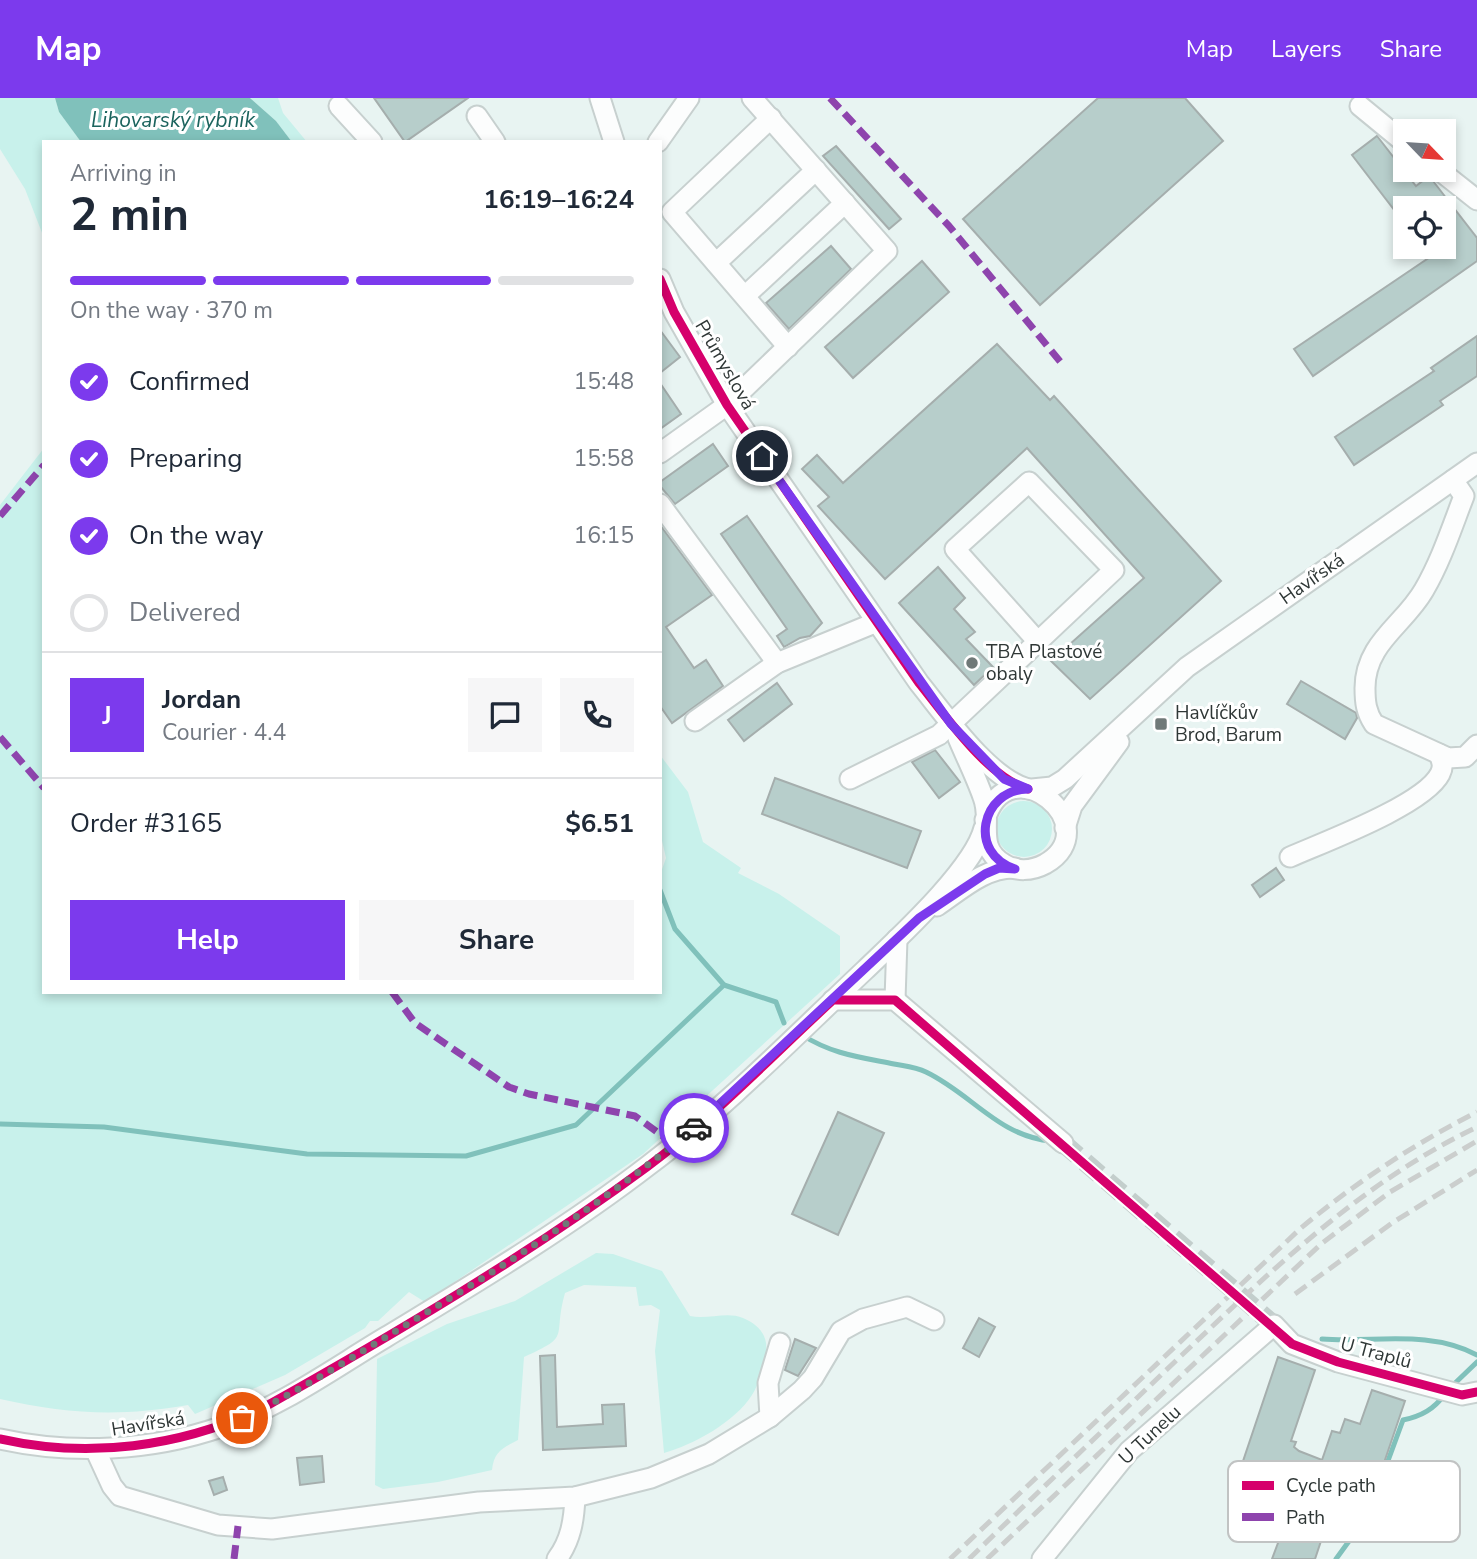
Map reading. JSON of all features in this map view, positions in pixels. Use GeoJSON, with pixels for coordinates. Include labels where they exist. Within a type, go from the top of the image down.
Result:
{"type":"FeatureCollection","features":[{"type":"Feature","properties":{"kind":"street"},"geometry":{"type":"LineString","coordinates":[[600,98],[613,140]]}},
{"type":"Feature","properties":{"kind":"street"},"geometry":{"type":"LineString","coordinates":[[658,140],[689,98]]}},
{"type":"Feature","properties":{"kind":"street"},"geometry":{"type":"LineString","coordinates":[[662,452],[727,405],[887,251],[752,98]]}},
{"type":"Feature","properties":{"kind":"street"},"geometry":{"type":"LineString","coordinates":[[339,106],[370,140]]}},
{"type":"Feature","properties":{"kind":"street"},"geometry":{"type":"LineString","coordinates":[[1360,106],[1393,133]]}},
{"type":"Feature","properties":{"kind":"street"},"geometry":{"type":"LineString","coordinates":[[477,116],[494,140]]}},
{"type":"Feature","properties":{"kind":"street"},"geometry":{"type":"LineString","coordinates":[[771,118],[672,212],[788,347]]}},
{"type":"Feature","properties":{"kind":"street"},"geometry":{"type":"LineString","coordinates":[[716,263],[816,170]]}},
{"type":"Feature","properties":{"kind":"street"},"geometry":{"type":"LineString","coordinates":[[1454,182],[1477,200]]}},
{"type":"Feature","properties":{"kind":"street"},"geometry":{"type":"LineString","coordinates":[[745,296],[845,203]]}},
{"type":"Feature","properties":{"kind":"street","name":"Průmyslová"},"geometry":{"type":"LineString","coordinates":[[662,284],[674,312],[727,405],[951,724],[1004,779],[1030,789]]}},
{"type":"Feature","properties":{"kind":"street","name":"Havířská"},"geometry":{"type":"LineString","coordinates":[[0,1439],[42,1447],[91,1449],[152,1443],[223,1427],[331,1370],[477,1282],[648,1166],[709,1116],[919,918],[975,849],[999,797],[1013,790],[1052,787],[1065,779],[1215,647],[1477,463]]}},
{"type":"Feature","properties":{"kind":"street"},"geometry":{"type":"LineString","coordinates":[[1453,480],[1464,496],[1432,574],[1415,603],[1381,640],[1365,674],[1365,703],[1374,723],[1439,754],[1457,760],[1477,746]]}},
{"type":"Feature","properties":{"kind":"street"},"geometry":{"type":"LineString","coordinates":[[850,779],[939,735],[1039,643],[1114,570],[1029,482],[955,549],[1039,643]]}},
{"type":"Feature","properties":{"kind":"street"},"geometry":{"type":"LineString","coordinates":[[662,507],[777,663]]}},
{"type":"Feature","properties":{"kind":"street"},"geometry":{"type":"LineString","coordinates":[[695,721],[777,663],[877,622]]}},
{"type":"Feature","properties":{"kind":"street","name":"Havířská"},"geometry":{"type":"LineString","coordinates":[[919,918],[985,874],[999,868],[1035,868],[1050,861],[1060,848],[1072,806],[1152,700]]}},
{"type":"Feature","properties":{"kind":"street","name":"Průmyslová"},"geometry":{"type":"LineString","coordinates":[[951,724],[984,797],[985,824]]}},
{"type":"Feature","properties":{"kind":"street"},"geometry":{"type":"LineString","coordinates":[[1290,857],[1374,821],[1428,788],[1442,772],[1443,764],[1439,754]]}},
{"type":"Feature","properties":{"kind":"street"},"geometry":{"type":"LineString","coordinates":[[1030,789],[1055,803],[1065,828]]}},
{"type":"Feature","properties":{"kind":"street"},"geometry":{"type":"LineString","coordinates":[[985,824],[992,854],[1015,869]]}},
{"type":"Feature","properties":{"kind":"street"},"geometry":{"type":"LineString","coordinates":[[895,999],[897,939]]}},
{"type":"Feature","properties":{"kind":"street"},"geometry":{"type":"LineString","coordinates":[[833,1000],[895,999],[1063,1143]]}},
{"type":"Feature","properties":{"kind":"street"},"geometry":{"type":"LineString","coordinates":[[91,1449],[120,1496],[218,1525],[272,1529],[479,1502],[575,1497],[651,1478],[709,1454],[770,1417],[813,1378],[841,1332],[863,1319],[907,1307],[934,1320]]}},
{"type":"Feature","properties":{"kind":"street","name":"U Traplů"},"geometry":{"type":"LineString","coordinates":[[1274,1325],[1292,1344],[1326,1358],[1462,1395],[1477,1392]]}},
{"type":"Feature","properties":{"kind":"street","name":"U Tunelu"},"geometry":{"type":"LineString","coordinates":[[1042,1559],[1129,1451],[1274,1325]]}},
{"type":"Feature","properties":{"kind":"street"},"geometry":{"type":"LineString","coordinates":[[770,1417],[768,1383],[780,1343]]}},
{"type":"Feature","properties":{"kind":"street"},"geometry":{"type":"LineString","coordinates":[[557,1559],[566,1547],[573,1522],[575,1497]]}},
{"type":"Feature","properties":{"kind":"shaded area"},"geometry":{"type":"Polygon","coordinates":[[[0,98],[55,98],[59,112],[80,140],[42,140],[42,233],[25,189],[0,149],[0,98]]]}},
{"type":"Feature","properties":{"kind":"shaded area"},"geometry":{"type":"Polygon","coordinates":[[[250,98],[278,98],[283,113],[305,140],[290,140],[276,121],[250,98]]]}},
{"type":"Feature","properties":{"kind":"shaded area"},"geometry":{"type":"Polygon","coordinates":[[[42,451],[42,994],[662,994],[662,869],[666,858],[662,841],[662,758],[688,792],[703,842],[741,868],[738,873],[779,894],[840,936],[840,974],[643,1154],[425,1302],[409,1292],[378,1321],[370,1321],[365,1328],[285,1375],[195,1414],[188,1405],[139,1411],[93,1412],[48,1408],[0,1399],[0,505],[42,451]]]}},
{"type":"Feature","properties":{"kind":"shaded area"},"geometry":{"type":"Polygon","coordinates":[[[1024,801],[1035,803],[1044,809],[1050,818],[1050,840],[1044,849],[1035,855],[1024,857],[1013,855],[1004,849],[998,840],[996,829],[998,818],[1004,809],[1013,803],[1024,801]]]}},
{"type":"Feature","properties":{"kind":"shaded area"},"geometry":{"type":"Polygon","coordinates":[[[596,1253],[613,1254],[662,1271],[690,1316],[737,1316],[750,1321],[760,1330],[765,1340],[766,1353],[756,1387],[745,1405],[712,1431],[664,1453],[655,1351],[660,1310],[651,1305],[639,1306],[636,1287],[584,1285],[565,1293],[555,1339],[524,1357],[518,1440],[497,1454],[492,1470],[438,1482],[383,1489],[375,1485],[377,1359],[447,1324],[515,1301],[596,1253]]]}},
{"type":"Feature","properties":{"kind":"water","name":"Lihovarský rybník"},"geometry":{"type":"Polygon","coordinates":[[[55,98],[250,98],[276,121],[290,140],[80,140],[59,112],[55,98]]]}},
{"type":"Feature","properties":{"kind":"building"},"geometry":{"type":"Polygon","coordinates":[[[374,98],[468,98],[408,140],[404,140],[374,98]]]}},
{"type":"Feature","properties":{"kind":"building"},"geometry":{"type":"Polygon","coordinates":[[[1098,98],[1185,98],[1223,141],[1040,305],[963,219],[1098,98]]]}},
{"type":"Feature","properties":{"kind":"building"},"geometry":{"type":"Polygon","coordinates":[[[1377,136],[1393,157],[1393,182],[1413,182],[1416,186],[1421,182],[1434,182],[1445,196],[1393,196],[1393,208],[1352,155],[1377,136]]]}},
{"type":"Feature","properties":{"kind":"building"},"geometry":{"type":"Polygon","coordinates":[[[836,146],[901,219],[889,229],[823,156],[836,146]]]}},
{"type":"Feature","properties":{"kind":"building"},"geometry":{"type":"Polygon","coordinates":[[[1456,211],[1477,238],[1477,261],[1313,376],[1294,349],[1427,259],[1456,259],[1456,211]]]}},
{"type":"Feature","properties":{"kind":"building"},"geometry":{"type":"Polygon","coordinates":[[[831,246],[851,269],[789,329],[766,303],[831,246]]]}},
{"type":"Feature","properties":{"kind":"building"},"geometry":{"type":"Polygon","coordinates":[[[922,261],[949,292],[853,378],[825,347],[922,261]]]}},
{"type":"Feature","properties":{"kind":"building"},"geometry":{"type":"Polygon","coordinates":[[[662,333],[680,357],[662,371],[662,333]]]}},
{"type":"Feature","properties":{"kind":"building"},"geometry":{"type":"Polygon","coordinates":[[[1477,336],[1477,376],[1440,401],[1443,405],[1354,465],[1335,437],[1434,371],[1431,368],[1477,336]]]}},
{"type":"Feature","properties":{"kind":"building"},"geometry":{"type":"Polygon","coordinates":[[[997,344],[1050,400],[1054,396],[1221,581],[1090,699],[1051,661],[1144,578],[1027,448],[885,579],[818,506],[829,497],[802,469],[817,455],[843,483],[997,344]]]}},
{"type":"Feature","properties":{"kind":"building"},"geometry":{"type":"Polygon","coordinates":[[[662,386],[681,414],[662,428],[662,386]]]}},
{"type":"Feature","properties":{"kind":"building"},"geometry":{"type":"Polygon","coordinates":[[[713,444],[728,466],[675,504],[662,488],[662,481],[713,444]]]}},
{"type":"Feature","properties":{"kind":"building"},"geometry":{"type":"Polygon","coordinates":[[[747,516],[822,623],[810,636],[784,647],[777,636],[787,629],[721,534],[747,516]]]}},
{"type":"Feature","properties":{"kind":"building"},"geometry":{"type":"Polygon","coordinates":[[[662,528],[712,595],[666,627],[694,668],[706,660],[723,686],[672,723],[662,709],[662,528]]]}},
{"type":"Feature","properties":{"kind":"building"},"geometry":{"type":"Polygon","coordinates":[[[938,567],[965,598],[954,609],[975,632],[966,639],[993,667],[974,685],[899,603],[938,567]]]}},
{"type":"Feature","properties":{"kind":"building"},"geometry":{"type":"Polygon","coordinates":[[[1301,681],[1356,713],[1357,718],[1345,739],[1287,704],[1301,681]]]}},
{"type":"Feature","properties":{"kind":"building"},"geometry":{"type":"Polygon","coordinates":[[[777,683],[792,704],[744,741],[728,720],[777,683]]]}},
{"type":"Feature","properties":{"kind":"building"},"geometry":{"type":"Polygon","coordinates":[[[935,750],[960,782],[939,798],[912,762],[935,750]]]}},
{"type":"Feature","properties":{"kind":"building"},"geometry":{"type":"Polygon","coordinates":[[[775,778],[921,831],[907,868],[762,814],[775,778]]]}},
{"type":"Feature","properties":{"kind":"building"},"geometry":{"type":"Polygon","coordinates":[[[1276,868],[1284,880],[1260,897],[1252,885],[1276,868]]]}},
{"type":"Feature","properties":{"kind":"building"},"geometry":{"type":"Polygon","coordinates":[[[838,1112],[884,1133],[838,1235],[792,1214],[838,1112]]]}},
{"type":"Feature","properties":{"kind":"building"},"geometry":{"type":"Polygon","coordinates":[[[979,1318],[995,1327],[979,1357],[963,1348],[979,1318]]]}},
{"type":"Feature","properties":{"kind":"building"},"geometry":{"type":"Polygon","coordinates":[[[795,1339],[816,1348],[798,1376],[785,1370],[795,1339]]]}},
{"type":"Feature","properties":{"kind":"building"},"geometry":{"type":"Polygon","coordinates":[[[555,1355],[557,1427],[603,1424],[602,1405],[624,1404],[626,1446],[543,1450],[540,1356],[555,1355]]]}},
{"type":"Feature","properties":{"kind":"building"},"geometry":{"type":"Polygon","coordinates":[[[1278,1357],[1315,1370],[1291,1441],[1296,1442],[1294,1447],[1299,1451],[1322,1460],[1332,1431],[1340,1433],[1345,1419],[1360,1424],[1372,1390],[1405,1401],[1385,1461],[1243,1461],[1278,1357]]]}},
{"type":"Feature","properties":{"kind":"building"},"geometry":{"type":"Polygon","coordinates":[[[322,1456],[324,1482],[300,1485],[297,1458],[322,1456]]]}},
{"type":"Feature","properties":{"kind":"building"},"geometry":{"type":"Polygon","coordinates":[[[223,1477],[227,1490],[214,1495],[209,1481],[223,1477]]]}},
{"type":"Feature","properties":{"kind":"building"},"geometry":{"type":"Polygon","coordinates":[[[1278,1542],[1321,1542],[1315,1559],[1272,1559],[1278,1542]]]}},
{"type":"Feature","properties":{"kind":"waterway"},"geometry":{"type":"LineString","coordinates":[[662,895],[675,929],[724,985],[776,1002],[784,1023]]}},
{"type":"Feature","properties":{"kind":"waterway"},"geometry":{"type":"LineString","coordinates":[[0,1124],[104,1127],[307,1154],[466,1156],[576,1125],[724,985]]}},
{"type":"Feature","properties":{"kind":"waterway"},"geometry":{"type":"LineString","coordinates":[[802,1035],[824,1047],[846,1054],[922,1070],[942,1081],[1000,1123],[1032,1138],[1051,1141]]}},
{"type":"Feature","properties":{"kind":"waterway"},"geometry":{"type":"LineString","coordinates":[[1322,1339],[1420,1340],[1439,1342],[1477,1355]]}},
{"type":"Feature","properties":{"kind":"waterway"},"geometry":{"type":"LineString","coordinates":[[1451,1387],[1477,1362]]}},
{"type":"Feature","properties":{"kind":"waterway"},"geometry":{"type":"LineString","coordinates":[[1388,1461],[1403,1420],[1427,1411],[1445,1394]]}},
{"type":"Feature","properties":{"kind":"waterway"},"geometry":{"type":"LineString","coordinates":[[1336,1559],[1348,1542]]}},
{"type":"Feature","properties":{"kind":"tunnel"},"geometry":{"type":"LineString","coordinates":[[1063,1143],[1274,1325]]}},
{"type":"Feature","properties":{"kind":"railway"},"geometry":{"type":"LineString","coordinates":[[950,1559],[1301,1228],[1386,1165],[1477,1112]]}},
{"type":"Feature","properties":{"kind":"railway"},"geometry":{"type":"LineString","coordinates":[[969,1559],[1286,1258],[1396,1173],[1477,1127]]}},
{"type":"Feature","properties":{"kind":"railway"},"geometry":{"type":"LineString","coordinates":[[987,1559],[1321,1244],[1390,1192],[1477,1141]]}},
{"type":"Feature","properties":{"kind":"railway"},"geometry":{"type":"LineString","coordinates":[[1295,1294],[1392,1223],[1477,1170]]}},
{"type":"Feature","properties":{"kind":"marked path"},"geometry":{"type":"LineString","coordinates":[[830,98],[949,226],[1063,365]]}},
{"type":"Feature","properties":{"kind":"marked path"},"geometry":{"type":"LineString","coordinates":[[0,516],[42,467]]}},
{"type":"Feature","properties":{"kind":"marked path"},"geometry":{"type":"LineString","coordinates":[[0,737],[42,786]]}},
{"type":"Feature","properties":{"kind":"marked path"},"geometry":{"type":"LineString","coordinates":[[393,994],[415,1023],[509,1087],[529,1094],[635,1116],[674,1144]]}},
{"type":"Feature","properties":{"kind":"marked path"},"geometry":{"type":"LineString","coordinates":[[234,1559],[238,1526]]}},
{"type":"Feature","properties":{"kind":"cycle path"},"geometry":{"type":"LineString","coordinates":[[662,284],[674,312],[727,405],[919,683],[954,728],[983,759],[1013,783],[1028,789]]}},
{"type":"Feature","properties":{"kind":"cycle path"},"geometry":{"type":"LineString","coordinates":[[0,1439],[67,1448],[133,1446],[198,1433],[261,1409],[458,1294],[601,1200],[696,1128],[833,1000],[895,1000],[1292,1344],[1338,1362],[1462,1395],[1477,1392]]}},
{"type":"Feature","properties":{"kind":"way so far"},"geometry":{"type":"LineString","coordinates":[[242,1418],[331,1370],[488,1275],[648,1166],[694,1128]]}},
{"type":"Feature","properties":{"kind":"place","name":"TBA Plastové obaly"},"geometry":{"type":"Point","coordinates":[972,663]}},
{"type":"Feature","properties":{"kind":"place","name":"Havlíčkův Brod, Barum"},"geometry":{"type":"Point","coordinates":[1161,724]}},
{"type":"Feature","properties":{"kind":"route"},"geometry":{"type":"LineString","coordinates":[[694,1128],[919,918],[985,874],[999,868],[1015,869],[1001,862],[990,850],[984,836],[984,824],[989,809],[999,797],[1013,790],[1028,789],[1004,779],[951,724],[919,683],[762,456]]}}]}
